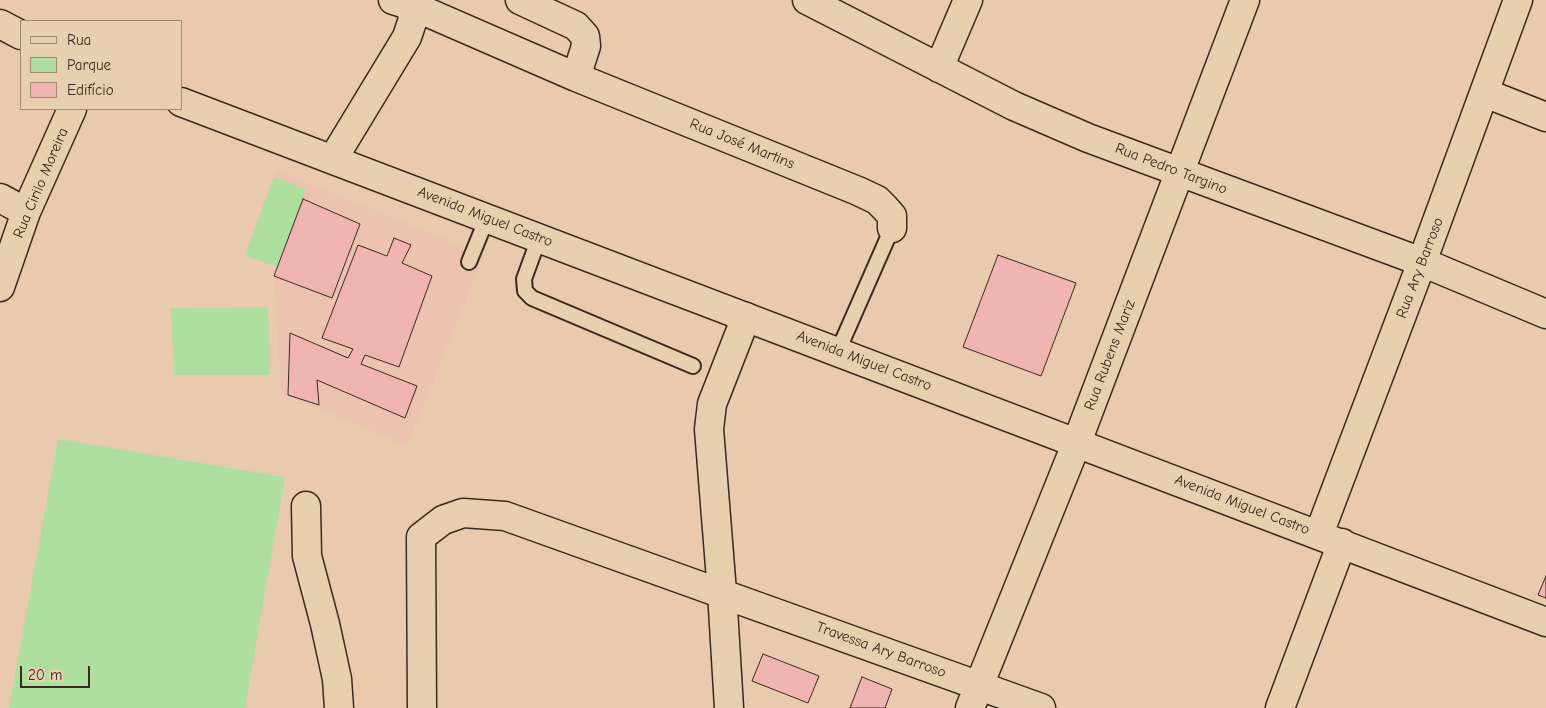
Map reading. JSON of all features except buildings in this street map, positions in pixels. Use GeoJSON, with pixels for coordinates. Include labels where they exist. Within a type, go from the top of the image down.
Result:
{"type":"FeatureCollection","features":[{"type":"Feature","properties":{"kind":"street"},"geometry":{"type":"LineString","coordinates":[[520,0],[576,26],[584,36],[586,46],[576,76]]}},
{"type":"Feature","properties":{"kind":"street","name":"Rua Pedro Targino"},"geometry":{"type":"LineString","coordinates":[[807,0],[1014,106],[1088,138],[1422,262],[1546,314]]}},
{"type":"Feature","properties":{"kind":"street"},"geometry":{"type":"LineString","coordinates":[[939,68],[968,0]]}},
{"type":"Feature","properties":{"kind":"street","name":"Rua Rubens Mariz"},"geometry":{"type":"LineString","coordinates":[[974,697],[1077,442],[1245,0]]}},
{"type":"Feature","properties":{"kind":"street","name":"Rua Ary Barroso"},"geometry":{"type":"LineString","coordinates":[[1280,708],[1331,539],[1422,262],[1518,0]]}},
{"type":"Feature","properties":{"kind":"street"},"geometry":{"type":"LineString","coordinates":[[333,159],[407,37],[412,22],[408,2]]}},
{"type":"Feature","properties":{"kind":"street","name":"Rua José Martins"},"geometry":{"type":"LineString","coordinates":[[408,2],[576,76],[870,197],[886,208],[892,216],[892,228]]}},
{"type":"Feature","properties":{"kind":"street"},"geometry":{"type":"LineString","coordinates":[[0,24],[20,34]]}},
{"type":"Feature","properties":{"kind":"street"},"geometry":{"type":"LineString","coordinates":[[1485,93],[1546,117]]}},
{"type":"Feature","properties":{"kind":"street","name":"Avenida Miguel Castro"},"geometry":{"type":"LineString","coordinates":[[182,102],[1546,622]]}},
{"type":"Feature","properties":{"kind":"street","name":"Rua Cirilo Moreira"},"geometry":{"type":"LineString","coordinates":[[0,287],[26,212],[72,110]]}},
{"type":"Feature","properties":{"kind":"street"},"geometry":{"type":"LineString","coordinates":[[0,198],[26,212]]}},
{"type":"Feature","properties":{"kind":"street"},"geometry":{"type":"LineString","coordinates":[[728,708],[722,592],[709,429],[712,404],[746,317]]}},
{"type":"Feature","properties":{"kind":"street"},"geometry":{"type":"LineString","coordinates":[[306,506],[307,556],[326,624],[337,679],[339,708]]}},
{"type":"Feature","properties":{"kind":"street","name":"Travessa Ary Barroso"},"geometry":{"type":"LineString","coordinates":[[422,708],[421,537],[443,520],[463,513],[505,516],[722,592],[974,697],[1041,708]]}},
{"type":"Feature","properties":{"kind":"lane"},"geometry":{"type":"LineString","coordinates":[[469,262],[486,218]]}},
{"type":"Feature","properties":{"kind":"lane"},"geometry":{"type":"LineString","coordinates":[[838,351],[892,228]]}},
{"type":"Feature","properties":{"kind":"lane"},"geometry":{"type":"LineString","coordinates":[[539,238],[524,279],[525,291],[532,298],[693,366]]}},
{"type":"Feature","properties":{"kind":"shaded area"},"geometry":{"type":"Polygon","coordinates":[[[276,170],[484,255],[407,446],[281,393],[274,276],[277,267],[245,255],[276,170]]]}},
{"type":"Feature","properties":{"kind":"green space"},"geometry":{"type":"Polygon","coordinates":[[[274,177],[306,189],[277,267],[245,255],[274,177]]]}},
{"type":"Feature","properties":{"kind":"green space"},"geometry":{"type":"Polygon","coordinates":[[[268,307],[270,375],[174,375],[171,308],[268,307]]]}},
{"type":"Feature","properties":{"kind":"green space"},"geometry":{"type":"Polygon","coordinates":[[[58,439],[285,477],[245,708],[9,708],[58,439]]]}}]}
